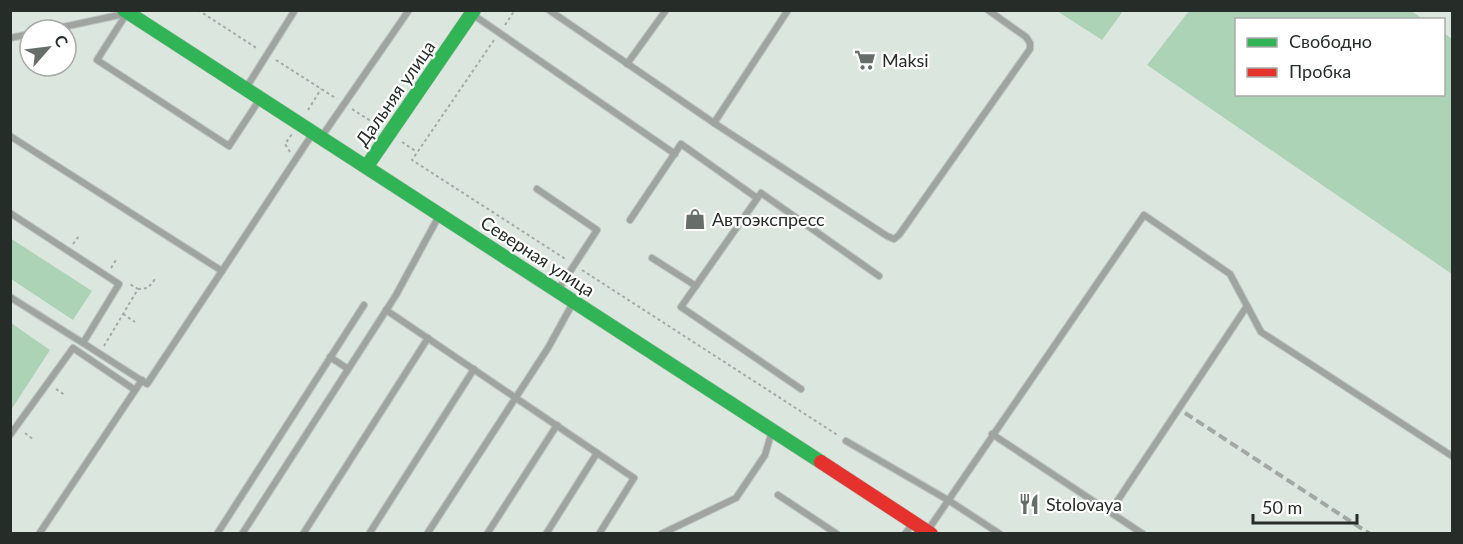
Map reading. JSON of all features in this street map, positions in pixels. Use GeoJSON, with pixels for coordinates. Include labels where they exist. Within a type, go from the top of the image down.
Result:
{"type":"FeatureCollection","features":[{"type":"Feature","properties":{"kind":"street","name":"Северная улица"},"geometry":{"type":"LineString","coordinates":[[126,12],[440,213],[772,431],[909,528],[929,532]]}},
{"type":"Feature","properties":{"kind":"street","name":"Дальняя улица"},"geometry":{"type":"LineString","coordinates":[[367,166],[472,12]]}},
{"type":"Feature","properties":{"kind":"lane"},"geometry":{"type":"LineString","coordinates":[[246,89],[295,10]]}},
{"type":"Feature","properties":{"kind":"lane"},"geometry":{"type":"LineString","coordinates":[[10,297],[147,384],[317,135],[345,105],[409,10]]}},
{"type":"Feature","properties":{"kind":"lane"},"geometry":{"type":"LineString","coordinates":[[549,10],[559,13],[627,64],[887,237],[897,237],[1030,49],[1030,43],[1026,37],[988,10]]}},
{"type":"Feature","properties":{"kind":"lane"},"geometry":{"type":"LineString","coordinates":[[627,64],[666,10]]}},
{"type":"Feature","properties":{"kind":"lane"},"geometry":{"type":"LineString","coordinates":[[714,123],[788,10]]}},
{"type":"Feature","properties":{"kind":"lane"},"geometry":{"type":"LineString","coordinates":[[78,23],[126,12]]}},
{"type":"Feature","properties":{"kind":"lane"},"geometry":{"type":"LineString","coordinates":[[126,12],[97,60],[229,146],[261,98]]}},
{"type":"Feature","properties":{"kind":"lane"},"geometry":{"type":"LineString","coordinates":[[472,12],[675,154]]}},
{"type":"Feature","properties":{"kind":"lane"},"geometry":{"type":"LineString","coordinates":[[10,136],[222,271]]}},
{"type":"Feature","properties":{"kind":"lane"},"geometry":{"type":"LineString","coordinates":[[630,220],[681,144],[757,198]]}},
{"type":"Feature","properties":{"kind":"lane"},"geometry":{"type":"LineString","coordinates":[[537,189],[597,230],[558,290]]}},
{"type":"Feature","properties":{"kind":"lane"},"geometry":{"type":"LineString","coordinates":[[801,389],[681,307],[761,194],[879,276]]}},
{"type":"Feature","properties":{"kind":"lane"},"geometry":{"type":"LineString","coordinates":[[10,213],[119,284],[83,343]]}},
{"type":"Feature","properties":{"kind":"lane"},"geometry":{"type":"LineString","coordinates":[[242,534],[386,310],[440,213]]}},
{"type":"Feature","properties":{"kind":"lane"},"geometry":{"type":"LineString","coordinates":[[929,532],[992,434],[1144,215],[1230,274],[1261,332],[1452,456]]}},
{"type":"Feature","properties":{"kind":"lane"},"geometry":{"type":"LineString","coordinates":[[652,258],[696,286]]}},
{"type":"Feature","properties":{"kind":"lane"},"geometry":{"type":"LineString","coordinates":[[427,534],[548,348],[574,301]]}},
{"type":"Feature","properties":{"kind":"lane"},"geometry":{"type":"LineString","coordinates":[[217,534],[364,305]]}},
{"type":"Feature","properties":{"kind":"lane"},"geometry":{"type":"LineString","coordinates":[[1110,512],[1247,306]]}},
{"type":"Feature","properties":{"kind":"lane"},"geometry":{"type":"LineString","coordinates":[[386,310],[634,477],[599,534]]}},
{"type":"Feature","properties":{"kind":"lane"},"geometry":{"type":"LineString","coordinates":[[303,534],[428,338]]}},
{"type":"Feature","properties":{"kind":"lane"},"geometry":{"type":"LineString","coordinates":[[10,435],[73,348],[135,390]]}},
{"type":"Feature","properties":{"kind":"lane"},"geometry":{"type":"LineString","coordinates":[[330,357],[348,369]]}},
{"type":"Feature","properties":{"kind":"lane"},"geometry":{"type":"LineString","coordinates":[[369,534],[474,369]]}},
{"type":"Feature","properties":{"kind":"lane"},"geometry":{"type":"LineString","coordinates":[[39,534],[142,380]]}},
{"type":"Feature","properties":{"kind":"lane"},"geometry":{"type":"LineString","coordinates":[[487,534],[557,425]]}},
{"type":"Feature","properties":{"kind":"lane"},"geometry":{"type":"LineString","coordinates":[[661,534],[736,498],[765,455],[772,431]]}},
{"type":"Feature","properties":{"kind":"lane"},"geometry":{"type":"LineString","coordinates":[[992,434],[1143,534]]}},
{"type":"Feature","properties":{"kind":"lane"},"geometry":{"type":"LineString","coordinates":[[846,441],[948,500],[1000,534]]}},
{"type":"Feature","properties":{"kind":"lane"},"geometry":{"type":"LineString","coordinates":[[546,534],[597,453]]}},
{"type":"Feature","properties":{"kind":"lane"},"geometry":{"type":"LineString","coordinates":[[778,495],[837,534]]}},
{"type":"Feature","properties":{"kind":"path"},"geometry":{"type":"LineString","coordinates":[[198,10],[417,152]]}},
{"type":"Feature","properties":{"kind":"path"},"geometry":{"type":"LineString","coordinates":[[515,10],[412,160],[846,441]]}},
{"type":"Feature","properties":{"kind":"path"},"geometry":{"type":"LineString","coordinates":[[72,247],[79,236]]}},
{"type":"Feature","properties":{"kind":"path"},"geometry":{"type":"LineString","coordinates":[[109,271],[116,260]]}},
{"type":"Feature","properties":{"kind":"path"},"geometry":{"type":"LineString","coordinates":[[138,289],[148,288],[156,278]]}},
{"type":"Feature","properties":{"kind":"path"},"geometry":{"type":"LineString","coordinates":[[123,314],[135,322]]}},
{"type":"Feature","properties":{"kind":"path"},"geometry":{"type":"LineString","coordinates":[[53,387],[65,395]]}},
{"type":"Feature","properties":{"kind":"path"},"geometry":{"type":"LineString","coordinates":[[22,432],[34,440]]}},
{"type":"Feature","properties":{"kind":"green space"},"geometry":{"type":"Polygon","coordinates":[[[1410,10],[1422,18],[1235,18],[1235,96],[1445,96],[1445,34],[1452,39],[1452,274],[1147,65],[1189,11],[1410,10]]]}},
{"type":"Feature","properties":{"kind":"green space"},"geometry":{"type":"Polygon","coordinates":[[[1057,11],[1123,11],[1102,40],[1057,11]]]}},
{"type":"Feature","properties":{"kind":"green space"},"geometry":{"type":"Polygon","coordinates":[[[10,238],[92,291],[73,320],[11,279],[10,238]]]}},
{"type":"Feature","properties":{"kind":"green space"},"geometry":{"type":"Polygon","coordinates":[[[11,323],[50,350],[11,410],[11,323]]]}},
{"type":"Feature","properties":{"kind":"railway"},"geometry":{"type":"LineString","coordinates":[[1185,413],[1370,534]]}},
{"type":"Feature","properties":{"kind":"traffic: fast"},"geometry":{"type":"LineString","coordinates":[[124,10],[821,462]]}},
{"type":"Feature","properties":{"kind":"traffic: fast"},"geometry":{"type":"LineString","coordinates":[[367,166],[474,10]]}},
{"type":"Feature","properties":{"kind":"traffic: jam"},"geometry":{"type":"LineString","coordinates":[[821,462],[931,534]]}},
{"type":"Feature","properties":{"kind":"place","name":"Maksi"},"geometry":{"type":"Point","coordinates":[865,60]}},
{"type":"Feature","properties":{"kind":"place","name":"Автоэкспресс"},"geometry":{"type":"Point","coordinates":[695,219]}},
{"type":"Feature","properties":{"kind":"place","name":"Stolovaya"},"geometry":{"type":"Point","coordinates":[1029,504]}}]}
